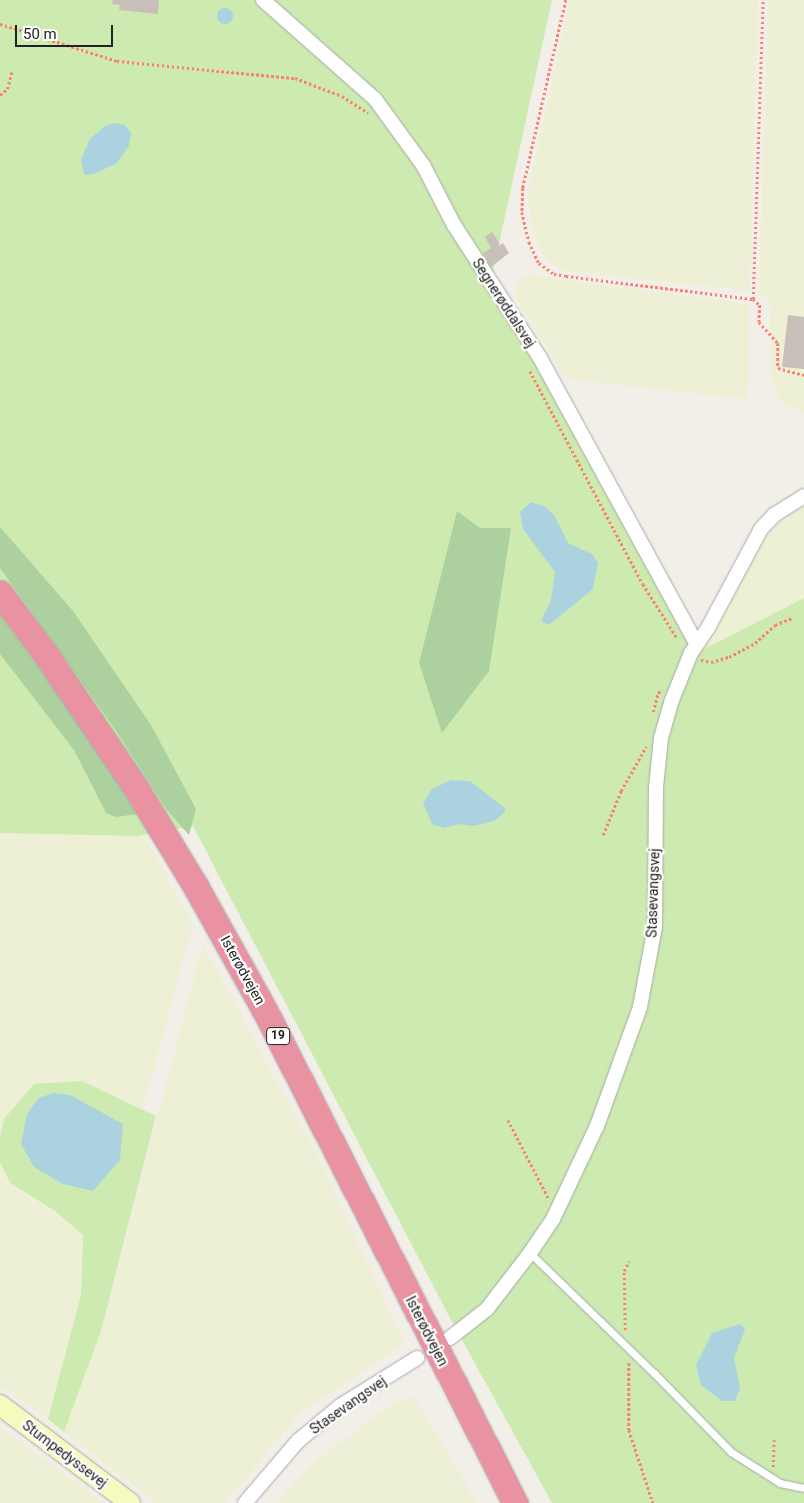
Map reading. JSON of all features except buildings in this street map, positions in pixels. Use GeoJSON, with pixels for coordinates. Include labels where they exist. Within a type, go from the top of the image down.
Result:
{"type":"FeatureCollection","features":[{"type":"Feature","properties":{"kind":"highway","name":"Isterødvejen"},"geometry":{"type":"LineString","coordinates":[[0,594],[47,656],[134,784],[196,887],[265,1011],[515,1503]]}},
{"type":"Feature","properties":{"kind":"street","name":"Segnerøddalsvej"},"geometry":{"type":"LineString","coordinates":[[263,0],[375,99],[423,165],[454,225],[540,358],[693,648]]}},
{"type":"Feature","properties":{"kind":"street","name":"Stasevangsvej"},"geometry":{"type":"LineString","coordinates":[[450,1338],[487,1309],[530,1254],[558,1208],[597,1126],[640,1007],[655,927],[656,787],[661,738],[675,691],[693,648],[709,626],[761,529],[774,515],[804,496]]}},
{"type":"Feature","properties":{"kind":"street","name":"Stasevangsvej"},"geometry":{"type":"LineString","coordinates":[[245,1503],[298,1441],[340,1406],[418,1358]]}},
{"type":"Feature","properties":{"kind":"street","name":"Stumpedyssevej"},"geometry":{"type":"LineString","coordinates":[[0,1405],[130,1503]]}},
{"type":"Feature","properties":{"kind":"lane"},"geometry":{"type":"LineString","coordinates":[[530,1254],[629,1348],[731,1452],[775,1480],[804,1488]]}},
{"type":"Feature","properties":{"kind":"path"},"geometry":{"type":"LineString","coordinates":[[566,0],[522,188],[522,212],[529,242],[539,263],[554,274],[753,299],[760,305],[759,322],[778,343],[778,368],[804,375]]}},
{"type":"Feature","properties":{"kind":"path"},"geometry":{"type":"LineString","coordinates":[[753,299],[763,0]]}},
{"type":"Feature","properties":{"kind":"path"},"geometry":{"type":"LineString","coordinates":[[0,24],[117,62],[294,78],[342,96],[369,114]]}},
{"type":"Feature","properties":{"kind":"path"},"geometry":{"type":"LineString","coordinates":[[0,95],[7,89],[12,72]]}},
{"type":"Feature","properties":{"kind":"path"},"geometry":{"type":"LineString","coordinates":[[527,365],[643,584],[673,633],[693,648],[703,661],[720,660],[746,649],[775,626],[792,618]]}},
{"type":"Feature","properties":{"kind":"path"},"geometry":{"type":"LineString","coordinates":[[652,718],[658,693],[675,691]]}},
{"type":"Feature","properties":{"kind":"path"},"geometry":{"type":"LineString","coordinates":[[604,835],[621,791],[641,759],[647,742]]}},
{"type":"Feature","properties":{"kind":"path"},"geometry":{"type":"LineString","coordinates":[[508,1120],[545,1193],[558,1208]]}},
{"type":"Feature","properties":{"kind":"path"},"geometry":{"type":"LineString","coordinates":[[630,1261],[624,1271],[629,1348],[629,1430],[652,1503]]}},
{"type":"Feature","properties":{"kind":"path"},"geometry":{"type":"LineString","coordinates":[[774,1440],[772,1461],[775,1480]]}},
{"type":"Feature","properties":{"kind":"green space"},"geometry":{"type":"Polygon","coordinates":[[[0,0],[552,0],[492,276],[698,652],[804,598],[804,1503],[552,1503],[451,1320],[193,826],[138,836],[0,833],[0,0]]]}},
{"type":"Feature","properties":{"kind":"green space"},"geometry":{"type":"Polygon","coordinates":[[[570,0],[758,0],[750,291],[566,271],[552,265],[544,256],[535,239],[527,196],[570,0]]]}},
{"type":"Feature","properties":{"kind":"green space"},"geometry":{"type":"Polygon","coordinates":[[[768,0],[804,0],[804,413],[780,402],[772,381],[769,296],[759,296],[768,0]]]}},
{"type":"Feature","properties":{"kind":"green space"},"geometry":{"type":"Polygon","coordinates":[[[527,275],[749,304],[748,399],[576,380],[564,376],[515,296],[518,282],[527,275]]]}},
{"type":"Feature","properties":{"kind":"green space"},"geometry":{"type":"Polygon","coordinates":[[[804,504],[804,598],[702,651],[762,542],[784,517],[804,504]]]}},
{"type":"Feature","properties":{"kind":"green space"},"geometry":{"type":"Polygon","coordinates":[[[457,511],[480,528],[511,528],[489,671],[442,733],[419,663],[457,511]]]}},
{"type":"Feature","properties":{"kind":"green space"},"geometry":{"type":"Polygon","coordinates":[[[0,527],[73,611],[151,725],[196,809],[189,835],[166,809],[115,729],[0,568],[0,527]]]}},
{"type":"Feature","properties":{"kind":"green space"},"geometry":{"type":"Polygon","coordinates":[[[0,615],[83,727],[137,814],[116,817],[106,813],[74,750],[0,654],[0,615]]]}},
{"type":"Feature","properties":{"kind":"green space"},"geometry":{"type":"Polygon","coordinates":[[[0,833],[144,835],[193,924],[143,1109],[82,1081],[4,1119],[0,1137],[0,833]]]}},
{"type":"Feature","properties":{"kind":"green space"},"geometry":{"type":"Polygon","coordinates":[[[203,944],[319,1159],[405,1344],[302,1411],[225,1503],[156,1503],[64,1432],[101,1331],[203,944]]]}},
{"type":"Feature","properties":{"kind":"green space"},"geometry":{"type":"Polygon","coordinates":[[[82,1081],[156,1116],[101,1331],[64,1432],[48,1419],[81,1295],[83,1235],[55,1211],[10,1183],[0,1162],[0,1137],[4,1119],[34,1084],[82,1081]]]}},
{"type":"Feature","properties":{"kind":"green space"},"geometry":{"type":"Polygon","coordinates":[[[0,1162],[10,1183],[55,1211],[83,1235],[81,1295],[48,1419],[0,1386],[0,1162]]]}},
{"type":"Feature","properties":{"kind":"green space"},"geometry":{"type":"Polygon","coordinates":[[[414,1397],[477,1503],[276,1503],[316,1460],[397,1401],[414,1397]]]}},
{"type":"Feature","properties":{"kind":"green space"},"geometry":{"type":"Polygon","coordinates":[[[0,1427],[104,1503],[0,1503],[0,1427]]]}},
{"type":"Feature","properties":{"kind":"water"},"geometry":{"type":"Polygon","coordinates":[[[222,8],[228,8],[233,13],[231,22],[222,24],[217,19],[217,13],[222,8]]]}},
{"type":"Feature","properties":{"kind":"water"},"geometry":{"type":"Polygon","coordinates":[[[115,123],[125,125],[131,133],[129,146],[117,163],[94,174],[84,175],[81,159],[90,139],[105,126],[115,123]]]}},
{"type":"Feature","properties":{"kind":"water"},"geometry":{"type":"Polygon","coordinates":[[[531,502],[544,506],[554,515],[568,543],[592,554],[598,563],[593,589],[549,625],[541,621],[551,600],[555,572],[523,529],[520,512],[531,502]]]}},
{"type":"Feature","properties":{"kind":"water"},"geometry":{"type":"Polygon","coordinates":[[[451,780],[470,781],[506,809],[494,821],[473,826],[460,824],[444,828],[432,824],[423,803],[432,789],[451,780]]]}},
{"type":"Feature","properties":{"kind":"water"},"geometry":{"type":"Polygon","coordinates":[[[53,1093],[70,1095],[123,1124],[120,1160],[93,1191],[63,1184],[34,1167],[21,1144],[27,1114],[39,1098],[53,1093]]]}},
{"type":"Feature","properties":{"kind":"water"},"geometry":{"type":"Polygon","coordinates":[[[740,1324],[745,1329],[734,1358],[740,1388],[735,1401],[722,1401],[701,1385],[696,1365],[712,1333],[740,1324]]]}}]}
